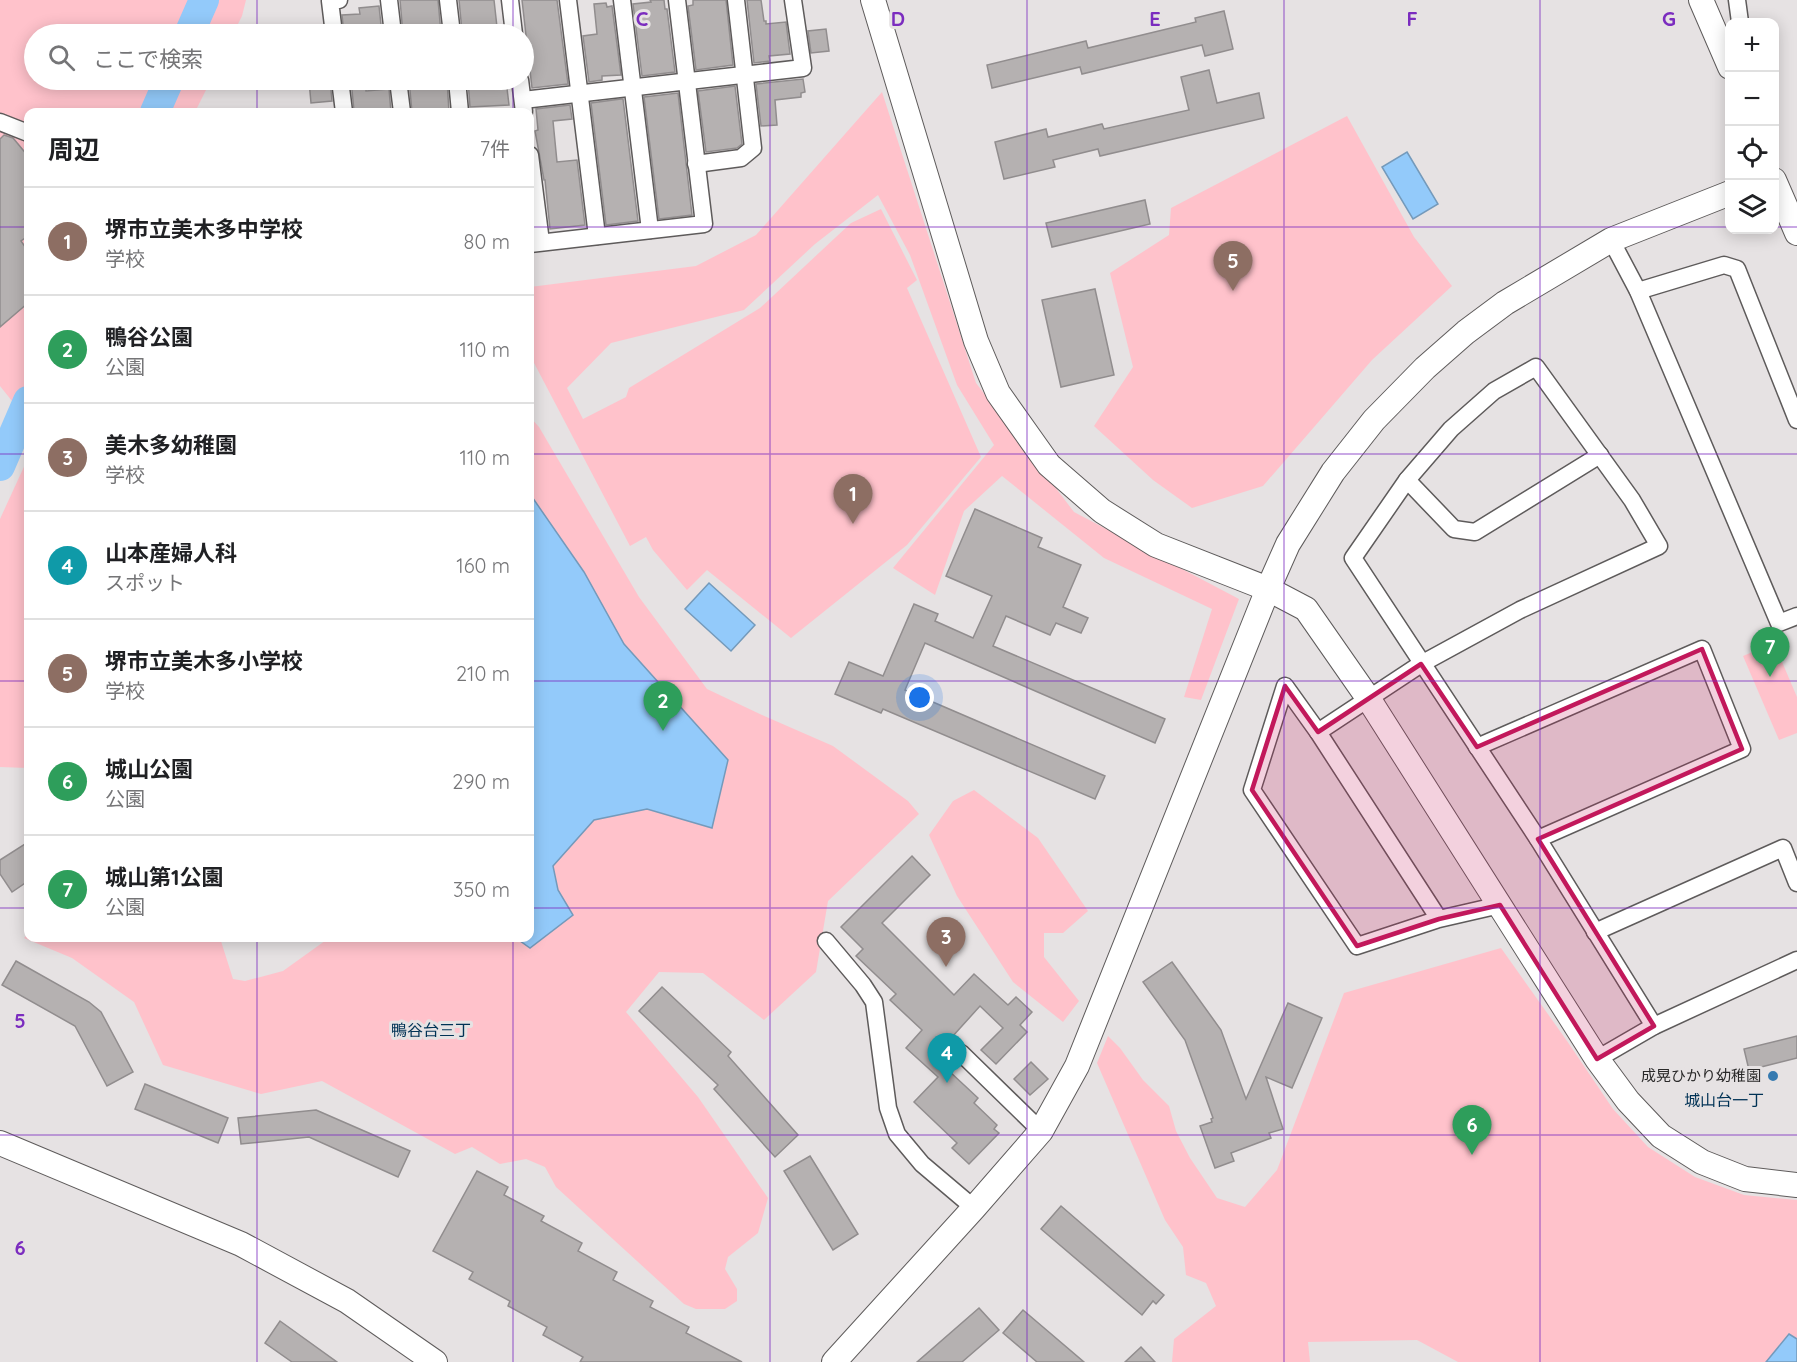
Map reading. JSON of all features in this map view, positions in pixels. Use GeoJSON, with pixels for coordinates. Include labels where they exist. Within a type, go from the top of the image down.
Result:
{"type":"FeatureCollection","features":[{"type":"Feature","properties":{"kind":"street"},"geometry":{"type":"LineString","coordinates":[[333,24],[330,1],[339,0]]}},
{"type":"Feature","properties":{"kind":"street"},"geometry":{"type":"LineString","coordinates":[[389,0],[392,24]]}},
{"type":"Feature","properties":{"kind":"street"},"geometry":{"type":"LineString","coordinates":[[448,0],[451,24]]}},
{"type":"Feature","properties":{"kind":"street"},"geometry":{"type":"LineString","coordinates":[[510,0],[513,24]]}},
{"type":"Feature","properties":{"kind":"street"},"geometry":{"type":"LineString","coordinates":[[568,0],[597,236]]}},
{"type":"Feature","properties":{"kind":"street"},"geometry":{"type":"LineString","coordinates":[[622,0],[650,230]]}},
{"type":"Feature","properties":{"kind":"street"},"geometry":{"type":"LineString","coordinates":[[534,225],[535,243],[704,224],[677,0]]}},
{"type":"Feature","properties":{"kind":"street"},"geometry":{"type":"LineString","coordinates":[[696,164],[741,158],[753,148],[736,0]]}},
{"type":"Feature","properties":{"kind":"street"},"geometry":{"type":"LineString","coordinates":[[524,108],[580,94],[803,68],[793,0]]}},
{"type":"Feature","properties":{"kind":"street"},"geometry":{"type":"LineString","coordinates":[[873,0],[976,341],[998,393],[1049,465],[1102,511],[1156,545],[1268,589],[1306,609],[1368,699],[1597,1059],[1628,1101],[1660,1136],[1702,1162],[1745,1179],[1797,1185]]}},
{"type":"Feature","properties":{"kind":"street"},"geometry":{"type":"LineString","coordinates":[[1701,0],[1725,55]]}},
{"type":"Feature","properties":{"kind":"street"},"geometry":{"type":"LineString","coordinates":[[1737,0],[1739,18]]}},
{"type":"Feature","properties":{"kind":"street"},"geometry":{"type":"LineString","coordinates":[[341,90],[344,108]]}},
{"type":"Feature","properties":{"kind":"street"},"geometry":{"type":"LineString","coordinates":[[399,90],[402,108]]}},
{"type":"Feature","properties":{"kind":"street"},"geometry":{"type":"LineString","coordinates":[[458,90],[460,108]]}},
{"type":"Feature","properties":{"kind":"street"},"geometry":{"type":"LineString","coordinates":[[520,90],[520,108]]}},
{"type":"Feature","properties":{"kind":"street"},"geometry":{"type":"LineString","coordinates":[[0,122],[24,131]]}},
{"type":"Feature","properties":{"kind":"street"},"geometry":{"type":"LineString","coordinates":[[1779,192],[1797,233]]}},
{"type":"Feature","properties":{"kind":"street"},"geometry":{"type":"LineString","coordinates":[[834,1362],[1041,1131],[1077,1066],[1268,589],[1288,544],[1333,472],[1374,420],[1425,368],[1497,308],[1611,240],[1725,195]]}},
{"type":"Feature","properties":{"kind":"street"},"geometry":{"type":"LineString","coordinates":[[1611,240],[1638,291],[1779,623],[1797,616]]}},
{"type":"Feature","properties":{"kind":"street"},"geometry":{"type":"LineString","coordinates":[[1638,291],[1724,265],[1737,269],[1797,420]]}},
{"type":"Feature","properties":{"kind":"street"},"geometry":{"type":"LineString","coordinates":[[1318,732],[1421,664],[1520,610],[1659,546],[1632,500],[1536,367],[1494,391],[1451,429],[1407,480],[1353,558],[1421,664],[1538,839],[1654,1026]]}},
{"type":"Feature","properties":{"kind":"street"},"geometry":{"type":"LineString","coordinates":[[1407,480],[1454,529],[1475,532],[1600,455]]}},
{"type":"Feature","properties":{"kind":"street"},"geometry":{"type":"LineString","coordinates":[[1477,747],[1702,649],[1742,749],[1538,839]]}},
{"type":"Feature","properties":{"kind":"street"},"geometry":{"type":"LineString","coordinates":[[1439,919],[1286,686],[1252,790],[1357,945],[1439,919],[1500,905]]}},
{"type":"Feature","properties":{"kind":"street"},"geometry":{"type":"LineString","coordinates":[[1594,932],[1783,848],[1797,883]]}},
{"type":"Feature","properties":{"kind":"street"},"geometry":{"type":"LineString","coordinates":[[826,941],[863,985],[874,1002],[888,1108],[897,1134],[922,1164],[974,1208]]}},
{"type":"Feature","properties":{"kind":"street"},"geometry":{"type":"LineString","coordinates":[[1597,1059],[1654,1026],[1797,960]]}},
{"type":"Feature","properties":{"kind":"street"},"geometry":{"type":"LineString","coordinates":[[961,1053],[1041,1131]]}},
{"type":"Feature","properties":{"kind":"street"},"geometry":{"type":"LineString","coordinates":[[0,1143],[242,1244],[347,1301],[435,1362]]}},
{"type":"Feature","properties":{"kind":"highlighted area"},"geometry":{"type":"Polygon","coordinates":[[[1702,649],[1742,749],[1538,839],[1654,1026],[1597,1059],[1500,905],[1439,919],[1357,946],[1252,790],[1285,686],[1318,732],[1421,664],[1477,747],[1702,649]]]}},
{"type":"Feature","properties":{"kind":"shaded area"},"geometry":{"type":"Polygon","coordinates":[[[0,0],[246,0],[238,24],[24,24],[24,90],[206,90],[197,108],[24,108],[24,416],[0,386],[0,0]]]}},
{"type":"Feature","properties":{"kind":"shaded area"},"geometry":{"type":"Polygon","coordinates":[[[882,92],[976,383],[1074,512],[1239,599],[1201,700],[1184,697],[1212,609],[1104,558],[1002,476],[964,511],[935,595],[893,568],[994,445],[957,385],[910,255],[878,195],[815,244],[744,310],[611,343],[567,388],[583,419],[626,397],[629,388],[760,308],[851,223],[881,209],[917,280],[907,288],[981,457],[907,545],[791,638],[707,570],[687,590],[653,550],[646,537],[630,546],[534,363],[534,286],[696,266],[756,235],[882,92]]]}},
{"type":"Feature","properties":{"kind":"shaded area"},"geometry":{"type":"Polygon","coordinates":[[[1347,116],[1414,237],[1452,286],[1372,360],[1263,486],[1192,508],[1153,480],[1094,426],[1133,367],[1110,273],[1169,235],[1171,208],[1347,116]]]}},
{"type":"Feature","properties":{"kind":"shaded area"},"geometry":{"type":"Polygon","coordinates":[[[534,421],[639,597],[707,689],[833,746],[908,801],[919,814],[828,901],[816,972],[764,1020],[703,973],[659,972],[626,1012],[698,1097],[768,1198],[758,1233],[728,1257],[725,1269],[737,1289],[737,1301],[725,1309],[696,1309],[684,1304],[556,1187],[545,1167],[526,1159],[500,1164],[472,1147],[455,1154],[322,1081],[261,1094],[163,1065],[134,1002],[72,958],[34,942],[221,942],[233,979],[245,981],[283,971],[323,942],[534,942],[534,421]]]}},
{"type":"Feature","properties":{"kind":"shaded area"},"geometry":{"type":"Polygon","coordinates":[[[24,467],[24,768],[0,767],[0,519],[24,467]]]}},
{"type":"Feature","properties":{"kind":"shaded area"},"geometry":{"type":"Polygon","coordinates":[[[1774,643],[1797,697],[1797,733],[1779,740],[1743,656],[1774,643]]]}},
{"type":"Feature","properties":{"kind":"shaded area"},"geometry":{"type":"Polygon","coordinates":[[[974,790],[1038,838],[1088,911],[1063,933],[1044,933],[1044,957],[1079,1001],[1063,1022],[1013,982],[957,896],[929,835],[953,801],[974,790]]]}},
{"type":"Feature","properties":{"kind":"shaded area"},"geometry":{"type":"Polygon","coordinates":[[[1501,948],[1613,1109],[1648,1147],[1695,1177],[1744,1195],[1797,1200],[1797,1362],[1458,1362],[1417,1340],[1308,1342],[1310,1362],[1172,1362],[1174,1339],[1216,1306],[1206,1283],[1186,1275],[1183,1247],[1165,1220],[1097,1063],[1108,1036],[1120,1048],[1143,1080],[1169,1106],[1176,1131],[1190,1158],[1217,1198],[1245,1207],[1277,1170],[1344,993],[1501,948]]]}},
{"type":"Feature","properties":{"kind":"water"},"geometry":{"type":"Polygon","coordinates":[[[1407,152],[1438,204],[1413,219],[1382,167],[1407,152]]]}},
{"type":"Feature","properties":{"kind":"water"},"geometry":{"type":"Polygon","coordinates":[[[534,500],[584,572],[624,644],[728,760],[712,828],[647,809],[594,820],[553,866],[558,890],[573,915],[530,948],[522,942],[534,942],[534,500]]]}},
{"type":"Feature","properties":{"kind":"water"},"geometry":{"type":"Polygon","coordinates":[[[709,583],[755,625],[731,651],[685,609],[709,583]]]}},
{"type":"Feature","properties":{"kind":"water"},"geometry":{"type":"Polygon","coordinates":[[[1789,1334],[1797,1339],[1797,1362],[1766,1362],[1789,1334]]]}},
{"type":"Feature","properties":{"kind":"building"},"geometry":{"type":"Polygon","coordinates":[[[400,0],[438,0],[440,24],[402,24],[400,0]]]}},
{"type":"Feature","properties":{"kind":"building"},"geometry":{"type":"Polygon","coordinates":[[[459,0],[494,0],[497,24],[461,24],[459,0]]]}},
{"type":"Feature","properties":{"kind":"building"},"geometry":{"type":"Polygon","coordinates":[[[522,0],[557,0],[568,84],[534,88],[534,24],[525,24],[522,0]]]}},
{"type":"Feature","properties":{"kind":"building"},"geometry":{"type":"Polygon","coordinates":[[[650,0],[664,0],[675,72],[642,76],[633,4],[651,2],[650,0]]]}},
{"type":"Feature","properties":{"kind":"building"},"geometry":{"type":"Polygon","coordinates":[[[693,0],[726,0],[733,65],[696,70],[688,6],[693,5],[693,0]]]}},
{"type":"Feature","properties":{"kind":"building"},"geometry":{"type":"Polygon","coordinates":[[[747,0],[761,0],[766,24],[786,22],[790,54],[769,56],[770,61],[754,63],[747,0]]]}},
{"type":"Feature","properties":{"kind":"building"},"geometry":{"type":"Polygon","coordinates":[[[606,3],[607,7],[612,6],[621,75],[602,76],[602,80],[589,82],[583,36],[597,34],[594,4],[606,3]]]}},
{"type":"Feature","properties":{"kind":"building"},"geometry":{"type":"Polygon","coordinates":[[[379,6],[381,24],[343,24],[342,15],[360,14],[359,8],[379,6]]]}},
{"type":"Feature","properties":{"kind":"building"},"geometry":{"type":"Polygon","coordinates":[[[1224,11],[1233,49],[1205,56],[1202,45],[1082,74],[1080,67],[992,88],[987,65],[1086,41],[1088,48],[1196,22],[1195,18],[1224,11]]]}},
{"type":"Feature","properties":{"kind":"building"},"geometry":{"type":"Polygon","coordinates":[[[826,29],[829,51],[811,53],[808,31],[826,29]]]}},
{"type":"Feature","properties":{"kind":"building"},"geometry":{"type":"Polygon","coordinates":[[[1209,70],[1217,103],[1259,93],[1264,118],[1100,156],[1098,149],[1053,160],[1055,167],[1004,179],[995,142],[1046,129],[1048,137],[1102,124],[1104,129],[1189,110],[1181,77],[1209,70]]]}},
{"type":"Feature","properties":{"kind":"building"},"geometry":{"type":"Polygon","coordinates":[[[803,79],[805,92],[801,93],[801,97],[775,100],[777,125],[761,126],[756,84],[803,79]]]}},
{"type":"Feature","properties":{"kind":"building"},"geometry":{"type":"Polygon","coordinates":[[[735,86],[742,144],[737,148],[706,152],[698,91],[735,86]]]}},
{"type":"Feature","properties":{"kind":"building"},"geometry":{"type":"Polygon","coordinates":[[[310,90],[331,90],[332,101],[311,103],[310,90]]]}},
{"type":"Feature","properties":{"kind":"building"},"geometry":{"type":"Polygon","coordinates":[[[352,90],[389,90],[391,108],[354,108],[352,90]]]}},
{"type":"Feature","properties":{"kind":"building"},"geometry":{"type":"Polygon","coordinates":[[[410,90],[448,90],[449,108],[412,108],[410,90]]]}},
{"type":"Feature","properties":{"kind":"building"},"geometry":{"type":"Polygon","coordinates":[[[469,90],[507,90],[509,105],[470,107],[469,90]]]}},
{"type":"Feature","properties":{"kind":"building"},"geometry":{"type":"Polygon","coordinates":[[[678,93],[692,215],[659,219],[644,97],[678,93]]]}},
{"type":"Feature","properties":{"kind":"building"},"geometry":{"type":"Polygon","coordinates":[[[623,99],[638,221],[606,225],[591,103],[623,99]]]}},
{"type":"Feature","properties":{"kind":"building"},"geometry":{"type":"Polygon","coordinates":[[[570,105],[572,119],[553,121],[557,162],[577,160],[585,225],[550,229],[545,180],[535,131],[538,130],[536,109],[570,105]]]}},
{"type":"Feature","properties":{"kind":"building"},"geometry":{"type":"Polygon","coordinates":[[[4,135],[13,138],[24,151],[24,239],[21,241],[24,245],[24,306],[0,327],[0,139],[4,135]]]}},
{"type":"Feature","properties":{"kind":"building"},"geometry":{"type":"Polygon","coordinates":[[[1145,200],[1150,224],[1052,247],[1046,223],[1145,200]]]}},
{"type":"Feature","properties":{"kind":"building"},"geometry":{"type":"Polygon","coordinates":[[[1095,289],[1114,375],[1061,387],[1042,300],[1095,289]]]}},
{"type":"Feature","properties":{"kind":"building"},"geometry":{"type":"Polygon","coordinates":[[[975,509],[1042,538],[1038,547],[1081,565],[1063,607],[1088,618],[1081,633],[1056,623],[1050,635],[1006,616],[993,646],[1165,719],[1155,743],[925,643],[905,690],[1105,776],[1095,799],[883,709],[881,713],[835,694],[849,662],[883,676],[914,604],[938,614],[935,621],[973,638],[992,596],[946,576],[975,509]]]}},
{"type":"Feature","properties":{"kind":"building"},"geometry":{"type":"Polygon","coordinates":[[[24,845],[24,884],[12,892],[0,874],[0,860],[24,845]]]}},
{"type":"Feature","properties":{"kind":"building"},"geometry":{"type":"Polygon","coordinates":[[[912,856],[930,875],[882,923],[954,995],[974,974],[1008,1005],[1016,997],[1032,1012],[1020,1025],[1027,1032],[996,1064],[981,1050],[1003,1028],[980,1006],[934,1057],[978,1098],[974,1103],[997,1125],[994,1129],[999,1133],[969,1164],[952,1148],[957,1143],[914,1102],[938,1077],[906,1048],[922,1030],[890,1000],[896,994],[856,956],[863,949],[841,927],[912,856]]]}},
{"type":"Feature","properties":{"kind":"building"},"geometry":{"type":"Polygon","coordinates":[[[16,961],[89,1002],[101,1012],[133,1072],[107,1086],[75,1026],[2,985],[16,961]]]}},
{"type":"Feature","properties":{"kind":"building"},"geometry":{"type":"Polygon","coordinates":[[[1172,962],[1221,1030],[1246,1099],[1288,1003],[1322,1018],[1292,1088],[1266,1077],[1283,1129],[1269,1133],[1271,1138],[1231,1153],[1234,1161],[1215,1168],[1200,1126],[1212,1122],[1213,1118],[1185,1040],[1143,982],[1172,962]]]}},
{"type":"Feature","properties":{"kind":"building"},"geometry":{"type":"Polygon","coordinates":[[[662,987],[731,1052],[728,1056],[798,1135],[775,1157],[714,1089],[718,1085],[639,1011],[662,987]]]}},
{"type":"Feature","properties":{"kind":"building"},"geometry":{"type":"Polygon","coordinates":[[[1797,1036],[1797,1058],[1749,1070],[1744,1049],[1797,1036]]]}},
{"type":"Feature","properties":{"kind":"building"},"geometry":{"type":"Polygon","coordinates":[[[1031,1062],[1048,1079],[1030,1095],[1014,1079],[1031,1062]]]}},
{"type":"Feature","properties":{"kind":"building"},"geometry":{"type":"Polygon","coordinates":[[[145,1084],[228,1118],[218,1143],[135,1109],[145,1084]]]}},
{"type":"Feature","properties":{"kind":"building"},"geometry":{"type":"Polygon","coordinates":[[[316,1110],[410,1151],[398,1177],[309,1137],[241,1144],[238,1118],[316,1110]]]}},
{"type":"Feature","properties":{"kind":"building"},"geometry":{"type":"Polygon","coordinates":[[[810,1156],[858,1234],[833,1250],[784,1171],[810,1156]]]}},
{"type":"Feature","properties":{"kind":"building"},"geometry":{"type":"Polygon","coordinates":[[[477,1171],[508,1187],[504,1195],[544,1216],[541,1221],[582,1243],[578,1251],[617,1272],[613,1280],[653,1301],[650,1307],[689,1327],[686,1333],[742,1362],[580,1362],[583,1357],[543,1335],[547,1327],[508,1306],[510,1301],[469,1279],[473,1272],[433,1251],[477,1171]]]}},
{"type":"Feature","properties":{"kind":"building"},"geometry":{"type":"Polygon","coordinates":[[[1061,1206],[1164,1295],[1156,1304],[1153,1301],[1142,1315],[1041,1229],[1061,1206]]]}},
{"type":"Feature","properties":{"kind":"building"},"geometry":{"type":"Polygon","coordinates":[[[979,1308],[999,1330],[962,1362],[917,1362],[979,1308]]]}},
{"type":"Feature","properties":{"kind":"building"},"geometry":{"type":"Polygon","coordinates":[[[1023,1310],[1084,1362],[1037,1362],[1003,1333],[1023,1310]]]}},
{"type":"Feature","properties":{"kind":"building"},"geometry":{"type":"Polygon","coordinates":[[[280,1321],[337,1362],[292,1362],[265,1343],[280,1321]]]}},
{"type":"Feature","properties":{"kind":"building"},"geometry":{"type":"Polygon","coordinates":[[[1141,1347],[1155,1362],[1125,1362],[1141,1347]]]}},
{"type":"Feature","properties":{"kind":"waterway"},"geometry":{"type":"LineString","coordinates":[[193,24],[204,0]]}},
{"type":"Feature","properties":{"kind":"waterway"},"geometry":{"type":"LineString","coordinates":[[157,108],[165,90]]}},
{"type":"Feature","properties":{"kind":"waterway"},"geometry":{"type":"LineString","coordinates":[[0,466],[24,410]]}},
{"type":"Feature","properties":{"kind":"place","name":"堺市立美木多小学校"},"geometry":{"type":"Point","coordinates":[1233,291]}},
{"type":"Feature","properties":{"kind":"place","name":"堺市立美木多中学校"},"geometry":{"type":"Point","coordinates":[853,524]}},
{"type":"Feature","properties":{"kind":"place","name":"城山第1公園"},"geometry":{"type":"Point","coordinates":[1770,677]}},
{"type":"Feature","properties":{"kind":"place","name":"鴨谷公園"},"geometry":{"type":"Point","coordinates":[663,731]}},
{"type":"Feature","properties":{"kind":"place","name":"美木多幼稚園"},"geometry":{"type":"Point","coordinates":[946,967]}},
{"type":"Feature","properties":{"kind":"place","name":"成晃ひかり幼稚園"},"geometry":{"type":"Point","coordinates":[1773,1076]}},
{"type":"Feature","properties":{"kind":"place","name":"山本産婦人科"},"geometry":{"type":"Point","coordinates":[947,1083]}},
{"type":"Feature","properties":{"kind":"place","name":"城山公園"},"geometry":{"type":"Point","coordinates":[1472,1155]}},
{"type":"Feature","properties":{"kind":"district","name":"鴨谷台三丁"},"geometry":{"type":"Point","coordinates":[431,1030]}},
{"type":"Feature","properties":{"kind":"district","name":"城山台一丁"},"geometry":{"type":"Point","coordinates":[1724,1100]}}]}
